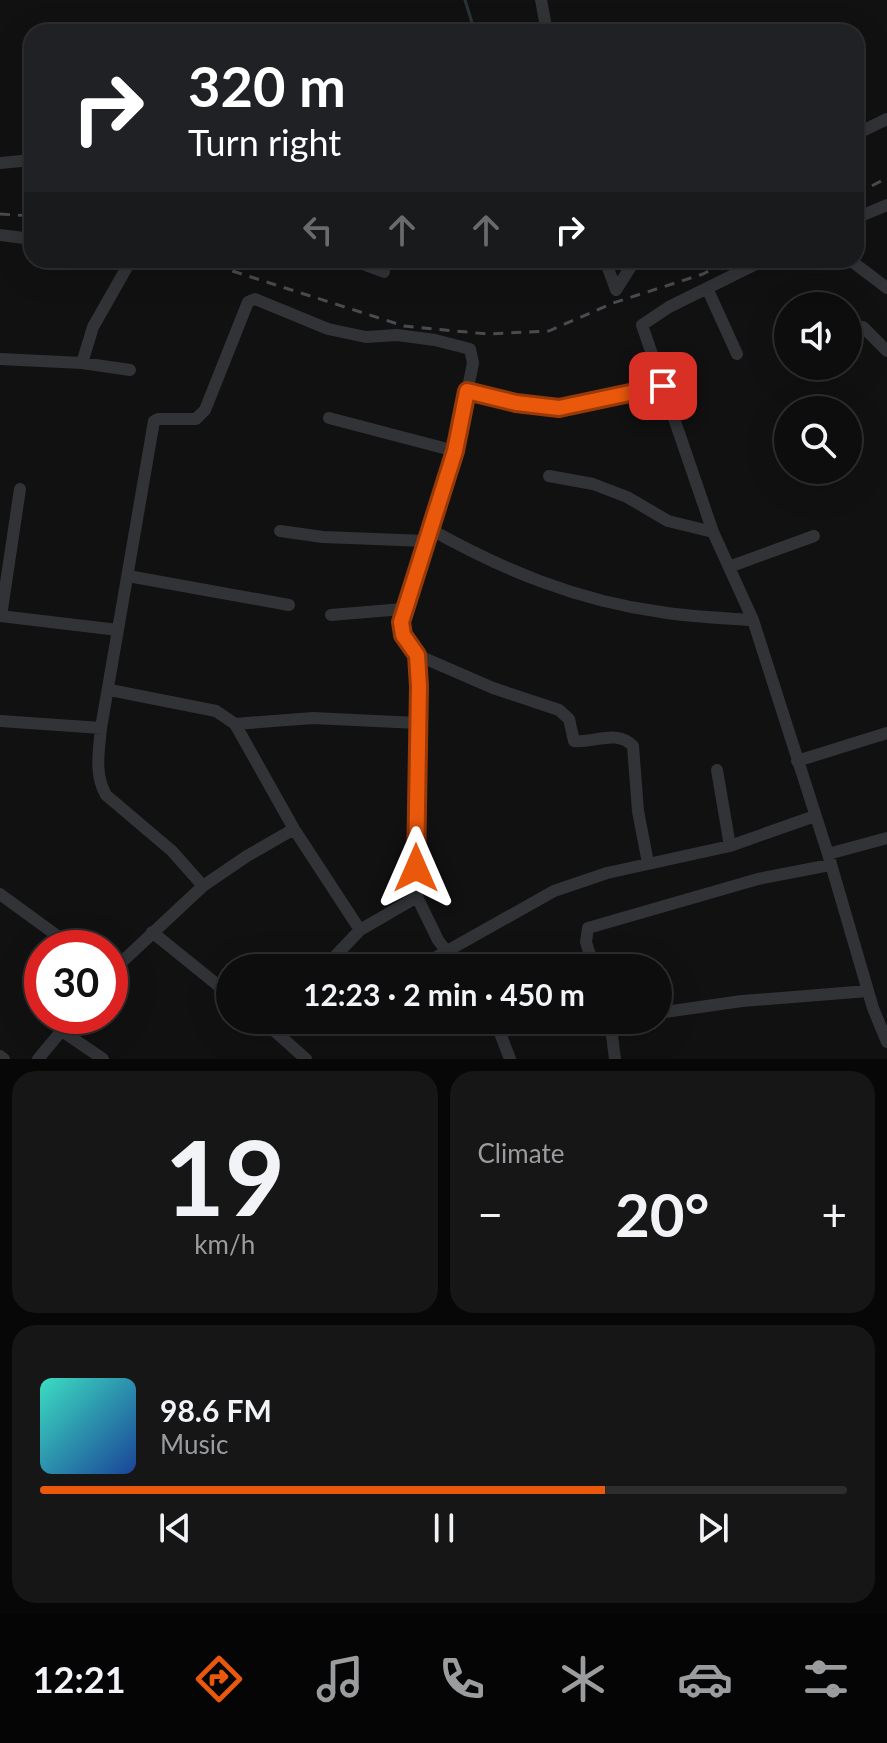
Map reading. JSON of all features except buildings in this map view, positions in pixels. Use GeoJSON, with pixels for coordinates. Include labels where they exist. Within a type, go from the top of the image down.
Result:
{"type":"FeatureCollection","features":[{"type":"Feature","properties":{"kind":"street"},"geometry":{"type":"LineString","coordinates":[[541,0],[546,24]]}},
{"type":"Feature","properties":{"kind":"street"},"geometry":{"type":"LineString","coordinates":[[864,130],[887,119]]}},
{"type":"Feature","properties":{"kind":"street"},"geometry":{"type":"LineString","coordinates":[[0,163],[24,161]]}},
{"type":"Feature","properties":{"kind":"street"},"geometry":{"type":"LineString","coordinates":[[864,215],[887,206]]}},
{"type":"Feature","properties":{"kind":"street"},"geometry":{"type":"LineString","coordinates":[[0,235],[24,238]]}},
{"type":"Feature","properties":{"kind":"street"},"geometry":{"type":"LineString","coordinates":[[82,363],[93,327],[126,268]]}},
{"type":"Feature","properties":{"kind":"street"},"geometry":{"type":"LineString","coordinates":[[373,268],[384,272]]}},
{"type":"Feature","properties":{"kind":"street"},"geometry":{"type":"LineString","coordinates":[[608,268],[616,290],[630,268]]}},
{"type":"Feature","properties":{"kind":"street"},"geometry":{"type":"LineString","coordinates":[[748,268],[669,307],[642,325],[713,532],[753,620],[873,1008],[887,1042]]}},
{"type":"Feature","properties":{"kind":"street"},"geometry":{"type":"LineString","coordinates":[[861,268],[887,288]]}},
{"type":"Feature","properties":{"kind":"street"},"geometry":{"type":"LineString","coordinates":[[707,288],[737,354]]}},
{"type":"Feature","properties":{"kind":"street"},"geometry":{"type":"LineString","coordinates":[[203,886],[172,851],[106,795],[98,771],[101,728],[110,690],[151,427],[158,419],[196,419],[205,410],[248,302],[258,300],[328,329],[366,337],[397,335],[435,340],[470,349],[473,363],[455,451],[403,609],[403,635],[417,655],[419,686],[417,897],[447,952]]}},
{"type":"Feature","properties":{"kind":"street"},"geometry":{"type":"LineString","coordinates":[[863,327],[887,351]]}},
{"type":"Feature","properties":{"kind":"street"},"geometry":{"type":"LineString","coordinates":[[0,359],[82,363],[130,370]]}},
{"type":"Feature","properties":{"kind":"street"},"geometry":{"type":"LineString","coordinates":[[467,391],[516,403],[559,408],[663,386]]}},
{"type":"Feature","properties":{"kind":"street"},"geometry":{"type":"LineString","coordinates":[[329,418],[455,451]]}},
{"type":"Feature","properties":{"kind":"street"},"geometry":{"type":"LineString","coordinates":[[549,476],[593,484],[627,497],[668,521],[713,532]]}},
{"type":"Feature","properties":{"kind":"street"},"geometry":{"type":"LineString","coordinates":[[20,489],[0,616],[118,630]]}},
{"type":"Feature","properties":{"kind":"street"},"geometry":{"type":"LineString","coordinates":[[280,531],[323,537],[428,535],[558,589],[613,604],[661,613],[753,620]]}},
{"type":"Feature","properties":{"kind":"street"},"geometry":{"type":"LineString","coordinates":[[729,567],[814,536]]}},
{"type":"Feature","properties":{"kind":"street"},"geometry":{"type":"LineString","coordinates":[[128,576],[289,605]]}},
{"type":"Feature","properties":{"kind":"street"},"geometry":{"type":"LineString","coordinates":[[331,615],[403,609]]}},
{"type":"Feature","properties":{"kind":"street"},"geometry":{"type":"LineString","coordinates":[[417,655],[493,688],[559,710],[569,719],[574,741],[617,737],[627,740],[633,746],[638,811],[648,863]]}},
{"type":"Feature","properties":{"kind":"street"},"geometry":{"type":"LineString","coordinates":[[110,690],[204,708],[221,713],[235,724],[294,829],[360,930]]}},
{"type":"Feature","properties":{"kind":"street"},"geometry":{"type":"LineString","coordinates":[[235,724],[313,718],[417,723]]}},
{"type":"Feature","properties":{"kind":"street"},"geometry":{"type":"LineString","coordinates":[[0,721],[101,728]]}},
{"type":"Feature","properties":{"kind":"street"},"geometry":{"type":"LineString","coordinates":[[797,761],[887,733]]}},
{"type":"Feature","properties":{"kind":"street"},"geometry":{"type":"LineString","coordinates":[[717,770],[730,846]]}},
{"type":"Feature","properties":{"kind":"street"},"geometry":{"type":"LineString","coordinates":[[443,954],[554,891],[607,873],[730,846],[815,816]]}},
{"type":"Feature","properties":{"kind":"street"},"geometry":{"type":"LineString","coordinates":[[128,955],[203,886],[294,829]]}},
{"type":"Feature","properties":{"kind":"street"},"geometry":{"type":"LineString","coordinates":[[590,954],[586,942],[588,928],[829,859],[887,838]]}},
{"type":"Feature","properties":{"kind":"street"},"geometry":{"type":"LineString","coordinates":[[0,894],[49,930]]}},
{"type":"Feature","properties":{"kind":"street"},"geometry":{"type":"LineString","coordinates":[[337,954],[360,930],[417,897]]}},
{"type":"Feature","properties":{"kind":"street"},"geometry":{"type":"LineString","coordinates":[[152,932],[216,984]]}},
{"type":"Feature","properties":{"kind":"street"},"geometry":{"type":"LineString","coordinates":[[672,1011],[742,1001],[868,991]]}},
{"type":"Feature","properties":{"kind":"street"},"geometry":{"type":"LineString","coordinates":[[873,1008],[887,1001]]}},
{"type":"Feature","properties":{"kind":"street"},"geometry":{"type":"LineString","coordinates":[[38,1059],[59,1034]]}},
{"type":"Feature","properties":{"kind":"street"},"geometry":{"type":"LineString","coordinates":[[66,1034],[103,1059]]}},
{"type":"Feature","properties":{"kind":"street"},"geometry":{"type":"LineString","coordinates":[[286,1034],[306,1059]]}},
{"type":"Feature","properties":{"kind":"street"},"geometry":{"type":"LineString","coordinates":[[500,1034],[510,1059]]}},
{"type":"Feature","properties":{"kind":"street"},"geometry":{"type":"LineString","coordinates":[[614,1034],[615,1059]]}},
{"type":"Feature","properties":{"kind":"waterway"},"geometry":{"type":"LineString","coordinates":[[465,0],[472,24]]}},
{"type":"Feature","properties":{"kind":"railway"},"geometry":{"type":"LineString","coordinates":[[864,190],[887,178]]}},
{"type":"Feature","properties":{"kind":"railway"},"geometry":{"type":"LineString","coordinates":[[0,214],[24,216]]}},
{"type":"Feature","properties":{"kind":"railway"},"geometry":{"type":"LineString","coordinates":[[223,268],[404,326],[487,334],[549,331],[613,303],[715,268]]}},
{"type":"Feature","properties":{"kind":"route"},"geometry":{"type":"LineString","coordinates":[[416,868],[419,686],[417,655],[403,635],[401,622],[455,451],[467,391],[516,403],[559,408],[663,386]]}}]}
